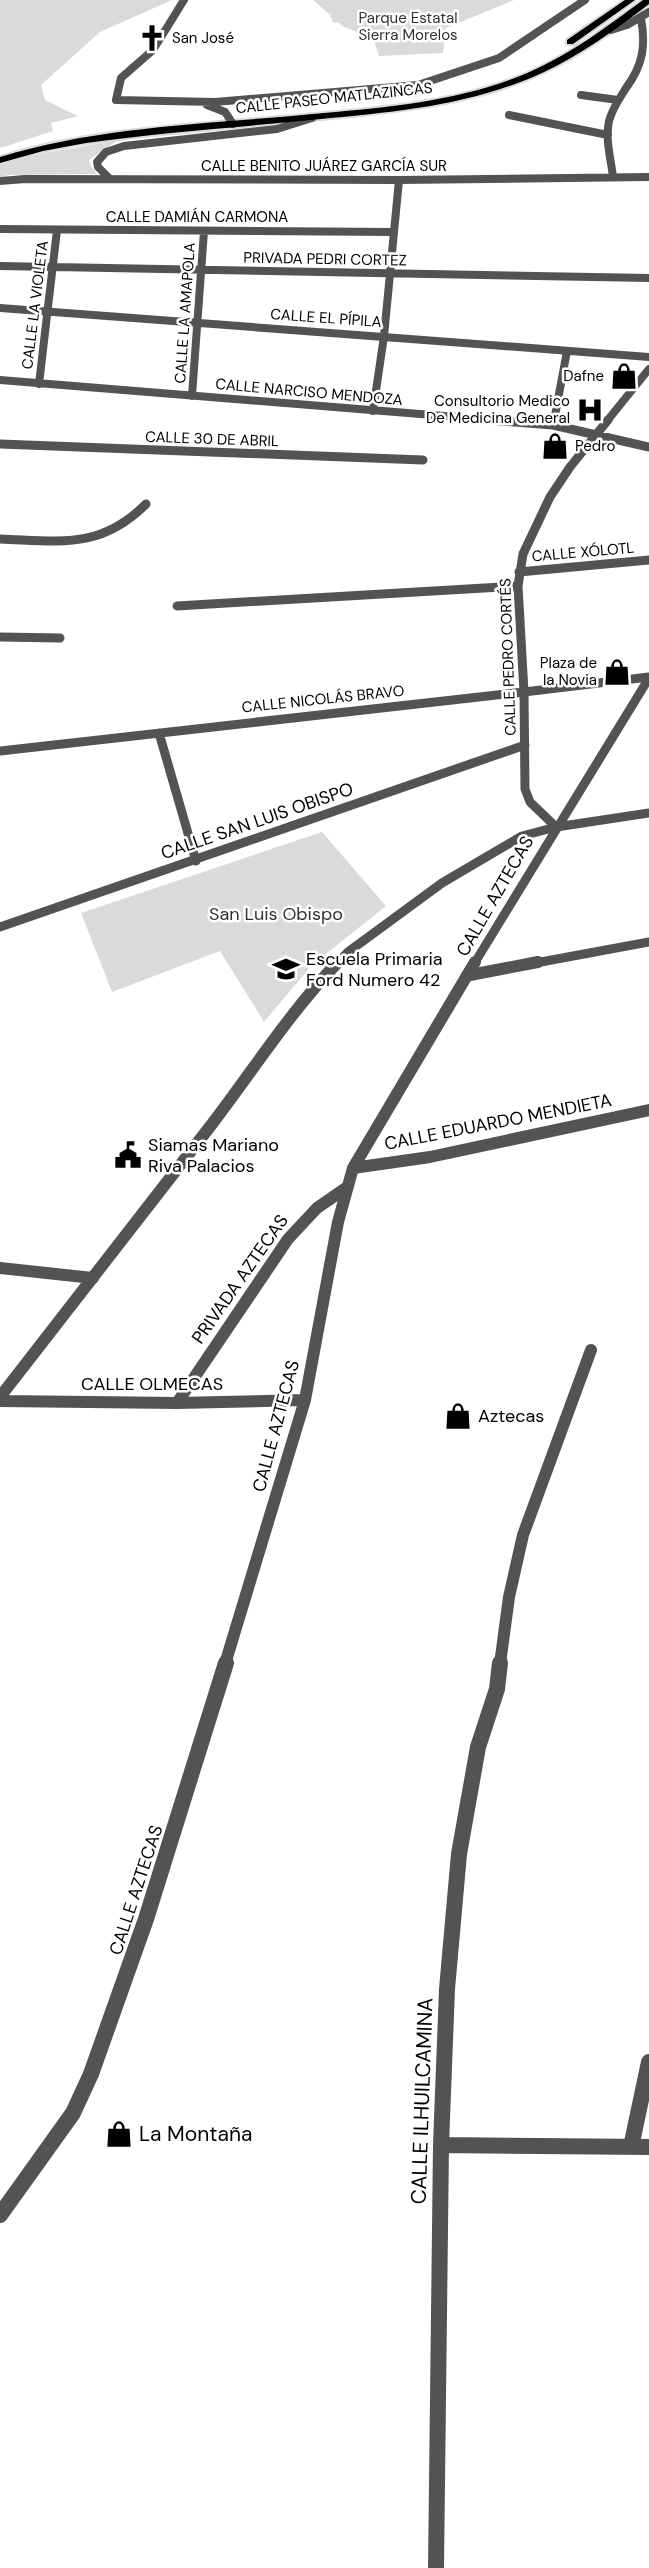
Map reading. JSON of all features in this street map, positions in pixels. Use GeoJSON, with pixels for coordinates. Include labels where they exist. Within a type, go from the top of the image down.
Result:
{"type":"FeatureCollection","features":[{"type":"Feature","properties":{"kind":"highway","name":"CALLE PASEO MATLAZINCAS"},"geometry":{"type":"LineString","coordinates":[[0,160],[36,149],[96,138],[380,102],[432,94],[489,81],[530,65],[557,51],[631,0]]}},
{"type":"Feature","properties":{"kind":"highway","name":"CALLE PASEO MATLAZINCAS"},"geometry":{"type":"LineString","coordinates":[[0,150],[86,130],[231,120],[312,118],[413,107],[478,93],[540,70],[611,30],[649,0]]}},
{"type":"Feature","properties":{"kind":"street"},"geometry":{"type":"LineString","coordinates":[[184,0],[153,50],[121,78],[115,98],[193,103],[418,85],[499,58],[585,0]]}},
{"type":"Feature","properties":{"kind":"street"},"geometry":{"type":"LineString","coordinates":[[611,30],[627,25],[649,12]]}},
{"type":"Feature","properties":{"kind":"street"},"geometry":{"type":"LineString","coordinates":[[613,177],[608,135],[609,118],[639,68],[643,57],[644,34],[641,18]]}},
{"type":"Feature","properties":{"kind":"street"},"geometry":{"type":"LineString","coordinates":[[581,95],[618,100]]}},
{"type":"Feature","properties":{"kind":"street"},"geometry":{"type":"LineString","coordinates":[[193,103],[219,109],[231,120]]}},
{"type":"Feature","properties":{"kind":"street"},"geometry":{"type":"LineString","coordinates":[[510,115],[608,135]]}},
{"type":"Feature","properties":{"kind":"street"},"geometry":{"type":"LineString","coordinates":[[110,179],[98,167],[97,162],[102,155],[114,149],[154,142],[277,129],[312,118]]}},
{"type":"Feature","properties":{"kind":"street","name":"CALLE BENITO JUÁREZ GARCÍA SUR"},"geometry":{"type":"LineString","coordinates":[[0,181],[25,178],[399,180],[649,177]]}},
{"type":"Feature","properties":{"kind":"street"},"geometry":{"type":"LineString","coordinates":[[373,411],[384,336],[399,180]]}},
{"type":"Feature","properties":{"kind":"street","name":"CALLE DAMIÁN CARMONA"},"geometry":{"type":"LineString","coordinates":[[0,230],[393,232]]}},
{"type":"Feature","properties":{"kind":"street","name":"CALLE LA VIOLETA"},"geometry":{"type":"LineString","coordinates":[[39,384],[57,230]]}},
{"type":"Feature","properties":{"kind":"street","name":"CALLE LA AMAPOLA"},"geometry":{"type":"LineString","coordinates":[[192,396],[204,231]]}},
{"type":"Feature","properties":{"kind":"street","name":"PRIVADA PEDRI CORTEZ"},"geometry":{"type":"LineString","coordinates":[[0,266],[649,278]]}},
{"type":"Feature","properties":{"kind":"street","name":"CALLE EL PÍPILA"},"geometry":{"type":"LineString","coordinates":[[0,309],[649,357]]}},
{"type":"Feature","properties":{"kind":"street"},"geometry":{"type":"LineString","coordinates":[[553,425],[567,351]]}},
{"type":"Feature","properties":{"kind":"street","name":"CALLE PEDRO CORTÉS"},"geometry":{"type":"LineString","coordinates":[[556,827],[530,802],[525,789],[519,572],[530,537],[550,497],[649,369]]}},
{"type":"Feature","properties":{"kind":"street","name":"CALLE NARCISO MENDOZA"},"geometry":{"type":"LineString","coordinates":[[0,380],[553,425],[649,447]]}},
{"type":"Feature","properties":{"kind":"street","name":"CALLE 30 DE ABRIL"},"geometry":{"type":"LineString","coordinates":[[0,444],[423,460]]}},
{"type":"Feature","properties":{"kind":"street"},"geometry":{"type":"LineString","coordinates":[[0,539],[71,541],[96,538],[134,518],[146,504]]}},
{"type":"Feature","properties":{"kind":"street","name":"CALLE XÓLOTL"},"geometry":{"type":"LineString","coordinates":[[519,572],[649,560]]}},
{"type":"Feature","properties":{"kind":"street"},"geometry":{"type":"LineString","coordinates":[[177,606],[518,586]]}},
{"type":"Feature","properties":{"kind":"street"},"geometry":{"type":"LineString","coordinates":[[0,637],[60,638]]}},
{"type":"Feature","properties":{"kind":"street","name":"CALLE NICOLÁS BRAVO"},"geometry":{"type":"LineString","coordinates":[[0,752],[649,677]]}},
{"type":"Feature","properties":{"kind":"street","name":"CALLE AZTECAS"},"geometry":{"type":"LineString","coordinates":[[0,2215],[73,2113],[91,2074],[146,1919],[184,1803],[305,1401],[346,1188],[353,1168],[470,975],[556,827],[649,677]]}},
{"type":"Feature","properties":{"kind":"street"},"geometry":{"type":"LineString","coordinates":[[159,733],[196,861]]}},
{"type":"Feature","properties":{"kind":"street","name":"CALLE SAN LUIS OBISPO"},"geometry":{"type":"LineString","coordinates":[[0,927],[525,746]]}},
{"type":"Feature","properties":{"kind":"street"},"geometry":{"type":"LineString","coordinates":[[0,1399],[281,1029],[317,984],[348,952],[442,883],[511,841],[556,827],[649,813]]}},
{"type":"Feature","properties":{"kind":"street"},"geometry":{"type":"LineString","coordinates":[[470,975],[649,942]]}},
{"type":"Feature","properties":{"kind":"street","name":"CALLE EDUARDO MENDIETA"},"geometry":{"type":"LineString","coordinates":[[353,1168],[430,1157],[649,1110]]}},
{"type":"Feature","properties":{"kind":"street","name":"PRIVADA AZTECAS"},"geometry":{"type":"LineString","coordinates":[[177,1403],[288,1239],[317,1208],[346,1188]]}},
{"type":"Feature","properties":{"kind":"street"},"geometry":{"type":"LineString","coordinates":[[0,1268],[93,1278]]}},
{"type":"Feature","properties":{"kind":"street","name":"CALLE ILHUILCAMINA"},"geometry":{"type":"LineString","coordinates":[[436,2568],[441,2145],[447,1989],[459,1854],[478,1747],[497,1689],[505,1642],[509,1597],[523,1535],[591,1350]]}},
{"type":"Feature","properties":{"kind":"street","name":"CALLE OLMECAS"},"geometry":{"type":"LineString","coordinates":[[0,1399],[177,1403],[305,1401]]}},
{"type":"Feature","properties":{"kind":"street"},"geometry":{"type":"LineString","coordinates":[[631,2147],[649,2062]]}},
{"type":"Feature","properties":{"kind":"street"},"geometry":{"type":"LineString","coordinates":[[441,2145],[649,2147]]}},
{"type":"Feature","properties":{"kind":"green space"},"geometry":{"type":"Polygon","coordinates":[[[0,0],[172,0],[100,32],[41,85],[45,100],[78,116],[51,123],[53,131],[0,148],[0,0]]]}},
{"type":"Feature","properties":{"kind":"green space","name":"Parque Estatal Sierra Morelos"},"geometry":{"type":"Polygon","coordinates":[[[313,0],[514,0],[446,28],[443,53],[379,56],[373,38],[333,22],[330,15],[313,0]]]}},
{"type":"Feature","properties":{"kind":"green space"},"geometry":{"type":"Polygon","coordinates":[[[118,140],[89,160],[97,174],[0,177],[0,165],[34,155],[118,140]]]}},
{"type":"Feature","properties":{"kind":"green space","name":"San Luis Obispo"},"geometry":{"type":"Polygon","coordinates":[[[322,832],[386,906],[312,965],[264,1022],[220,951],[112,992],[81,913],[322,832]]]}},
{"type":"Feature","properties":{"kind":"place","name":"San José"},"geometry":{"type":"Point","coordinates":[152,38]}},
{"type":"Feature","properties":{"kind":"place","name":"Dafne"},"geometry":{"type":"Point","coordinates":[624,376]}},
{"type":"Feature","properties":{"kind":"place","name":"Consultorio Medico De Medicina General"},"geometry":{"type":"Point","coordinates":[590,410]}},
{"type":"Feature","properties":{"kind":"place","name":"Pedro"},"geometry":{"type":"Point","coordinates":[555,446]}},
{"type":"Feature","properties":{"kind":"place","name":"Plaza de la Novia"},"geometry":{"type":"Point","coordinates":[617,672]}},
{"type":"Feature","properties":{"kind":"place","name":"Escuela Primaria Ford Numero 42"},"geometry":{"type":"Point","coordinates":[286,969]}},
{"type":"Feature","properties":{"kind":"place","name":"Siamas Mariano Riva Palacios"},"geometry":{"type":"Point","coordinates":[128,1155]}},
{"type":"Feature","properties":{"kind":"place","name":"Aztecas"},"geometry":{"type":"Point","coordinates":[458,1416]}},
{"type":"Feature","properties":{"kind":"place","name":"La Montaña"},"geometry":{"type":"Point","coordinates":[119,2134]}}]}
